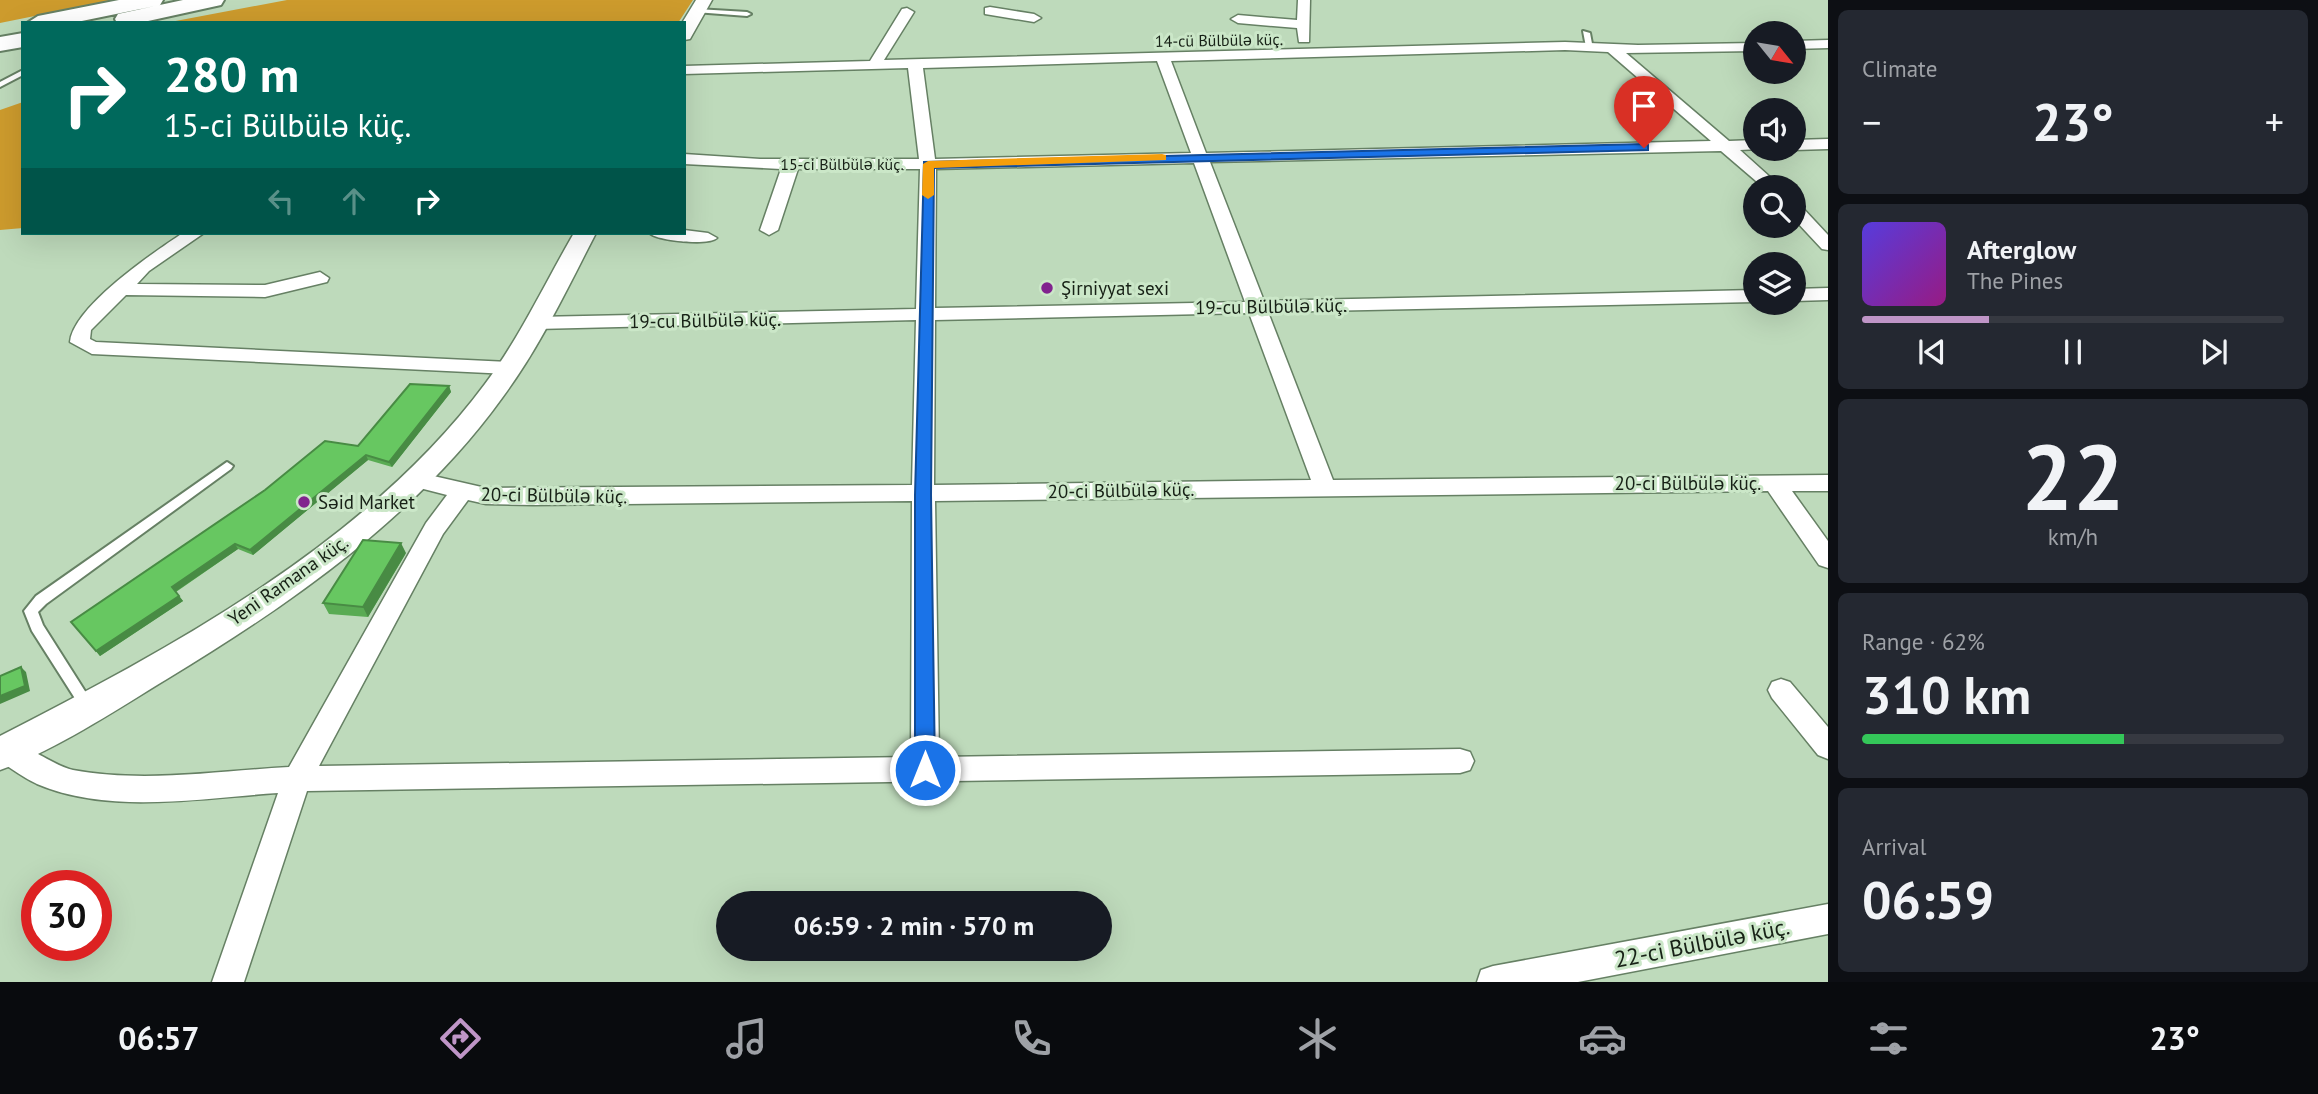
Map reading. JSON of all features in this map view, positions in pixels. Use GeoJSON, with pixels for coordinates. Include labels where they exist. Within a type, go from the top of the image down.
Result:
{"type":"FeatureCollection","features":[{"type":"Feature","properties":{"kind":"highway"},"geometry":{"type":"LineString","coordinates":[[48,21],[152,0]]}},
{"type":"Feature","properties":{"kind":"highway"},"geometry":{"type":"LineString","coordinates":[[116,21],[213,0]]}},
{"type":"Feature","properties":{"kind":"highway"},"geometry":{"type":"LineString","coordinates":[[0,30],[21,26]]}},
{"type":"Feature","properties":{"kind":"highway"},"geometry":{"type":"LineString","coordinates":[[0,44],[21,40]]}},
{"type":"Feature","properties":{"kind":"street"},"geometry":{"type":"LineString","coordinates":[[1304,0],[1305,55]]}},
{"type":"Feature","properties":{"kind":"street"},"geometry":{"type":"LineString","coordinates":[[686,32],[701,6]]}},
{"type":"Feature","properties":{"kind":"street"},"geometry":{"type":"LineString","coordinates":[[988,10],[1034,18]]}},
{"type":"Feature","properties":{"kind":"street"},"geometry":{"type":"LineString","coordinates":[[874,65],[907,12]]}},
{"type":"Feature","properties":{"kind":"street"},"geometry":{"type":"LineString","coordinates":[[1238,19],[1304,24]]}},
{"type":"Feature","properties":{"kind":"street","name":"14-cü Bülbülə küç."},"geometry":{"type":"LineString","coordinates":[[686,70],[1305,55],[1588,40],[1612,48],[1743,47]]}},
{"type":"Feature","properties":{"kind":"street"},"geometry":{"type":"LineString","coordinates":[[1806,45],[1828,44]]}},
{"type":"Feature","properties":{"kind":"street"},"geometry":{"type":"LineString","coordinates":[[1612,48],[1760,175]]}},
{"type":"Feature","properties":{"kind":"street"},"geometry":{"type":"LineString","coordinates":[[1163,59],[1202,156],[1324,485]]}},
{"type":"Feature","properties":{"kind":"street"},"geometry":{"type":"LineString","coordinates":[[915,64],[928,164],[923,495],[925,770]]}},
{"type":"Feature","properties":{"kind":"street"},"geometry":{"type":"LineString","coordinates":[[1806,145],[1828,144]]}},
{"type":"Feature","properties":{"kind":"street","name":"15-ci Bülbülə küç."},"geometry":{"type":"LineString","coordinates":[[686,159],[791,164],[928,164],[1743,145]]}},
{"type":"Feature","properties":{"kind":"street"},"geometry":{"type":"LineString","coordinates":[[769,230],[791,164]]}},
{"type":"Feature","properties":{"kind":"street"},"geometry":{"type":"LineString","coordinates":[[1806,222],[1828,245]]}},
{"type":"Feature","properties":{"kind":"street"},"geometry":{"type":"LineString","coordinates":[[191,235],[165,250],[121,289],[80,329],[80,342],[92,348],[509,368]]}},
{"type":"Feature","properties":{"kind":"street","name":"Yeni Ramana küç."},"geometry":{"type":"LineString","coordinates":[[2,750],[89,708],[193,647],[300,573],[416,480],[480,408],[509,368],[584,235]]}},
{"type":"Feature","properties":{"kind":"street"},"geometry":{"type":"LineString","coordinates":[[678,235],[708,238]]}},
{"type":"Feature","properties":{"kind":"street"},"geometry":{"type":"LineString","coordinates":[[121,289],[265,290],[320,278]]}},
{"type":"Feature","properties":{"kind":"street"},"geometry":{"type":"LineString","coordinates":[[1806,295],[1828,295]]}},
{"type":"Feature","properties":{"kind":"street","name":"19-cu Bülbülə küç."},"geometry":{"type":"LineString","coordinates":[[536,323],[1743,296]]}},
{"type":"Feature","properties":{"kind":"street","name":"20-ci Bülbülə küç."},"geometry":{"type":"LineString","coordinates":[[416,480],[461,492],[533,497],[923,495],[1324,485],[1828,483]]}},
{"type":"Feature","properties":{"kind":"street"},"geometry":{"type":"LineString","coordinates":[[1774,483],[1828,559]]}},
{"type":"Feature","properties":{"kind":"street"},"geometry":{"type":"LineString","coordinates":[[228,982],[297,779],[326,720],[428,541],[461,492]]}},
{"type":"Feature","properties":{"kind":"street"},"geometry":{"type":"LineString","coordinates":[[1781,691],[1828,747]]}},
{"type":"Feature","properties":{"kind":"street"},"geometry":{"type":"LineString","coordinates":[[2,750],[49,776],[86,784],[131,787],[297,779],[1460,761]]}},
{"type":"Feature","properties":{"kind":"street","name":"22-ci Bülbülə küç."},"geometry":{"type":"LineString","coordinates":[[1500,981],[1828,919]]}},
{"type":"Feature","properties":{"kind":"lane"},"geometry":{"type":"LineString","coordinates":[[701,6],[747,14]]}},
{"type":"Feature","properties":{"kind":"lane"},"geometry":{"type":"LineString","coordinates":[[0,85],[21,73]]}},
{"type":"Feature","properties":{"kind":"lane"},"geometry":{"type":"LineString","coordinates":[[89,708],[37,627],[31,611],[41,600],[228,466]]}},
{"type":"Feature","properties":{"kind":"shaded area"},"geometry":{"type":"Polygon","coordinates":[[[0,0],[114,0],[0,23],[0,0]]]}},
{"type":"Feature","properties":{"kind":"shaded area"},"geometry":{"type":"Polygon","coordinates":[[[287,0],[693,0],[679,21],[176,21],[287,0]]]}},
{"type":"Feature","properties":{"kind":"shaded area"},"geometry":{"type":"Polygon","coordinates":[[[21,103],[21,228],[0,230],[0,110],[21,103]]]}},
{"type":"Feature","properties":{"kind":"building"},"geometry":{"type":"Polygon","coordinates":[[[410,384],[449,386],[389,462],[366,455],[250,550],[235,544],[172,587],[179,596],[96,651],[71,622],[265,490],[325,441],[358,446],[410,384]]]}},
{"type":"Feature","properties":{"kind":"building"},"geometry":{"type":"Polygon","coordinates":[[[363,540],[401,543],[363,607],[323,603],[363,540]]]}},
{"type":"Feature","properties":{"kind":"building"},"geometry":{"type":"Polygon","coordinates":[[[21,667],[25,686],[0,696],[0,676],[21,667]]]}},
{"type":"Feature","properties":{"kind":"slow traffic"},"geometry":{"type":"LineString","coordinates":[[928,195],[928,164],[1162,157]]}},
{"type":"Feature","properties":{"kind":"place","name":"Şirniyyat sexi"},"geometry":{"type":"Point","coordinates":[1047,288]}},
{"type":"Feature","properties":{"kind":"place","name":"Səid Market"},"geometry":{"type":"Point","coordinates":[304,502]}},
{"type":"Feature","properties":{"kind":"route"},"geometry":{"type":"LineString","coordinates":[[925,770],[923,495],[928,164],[1644,148]]}}]}
